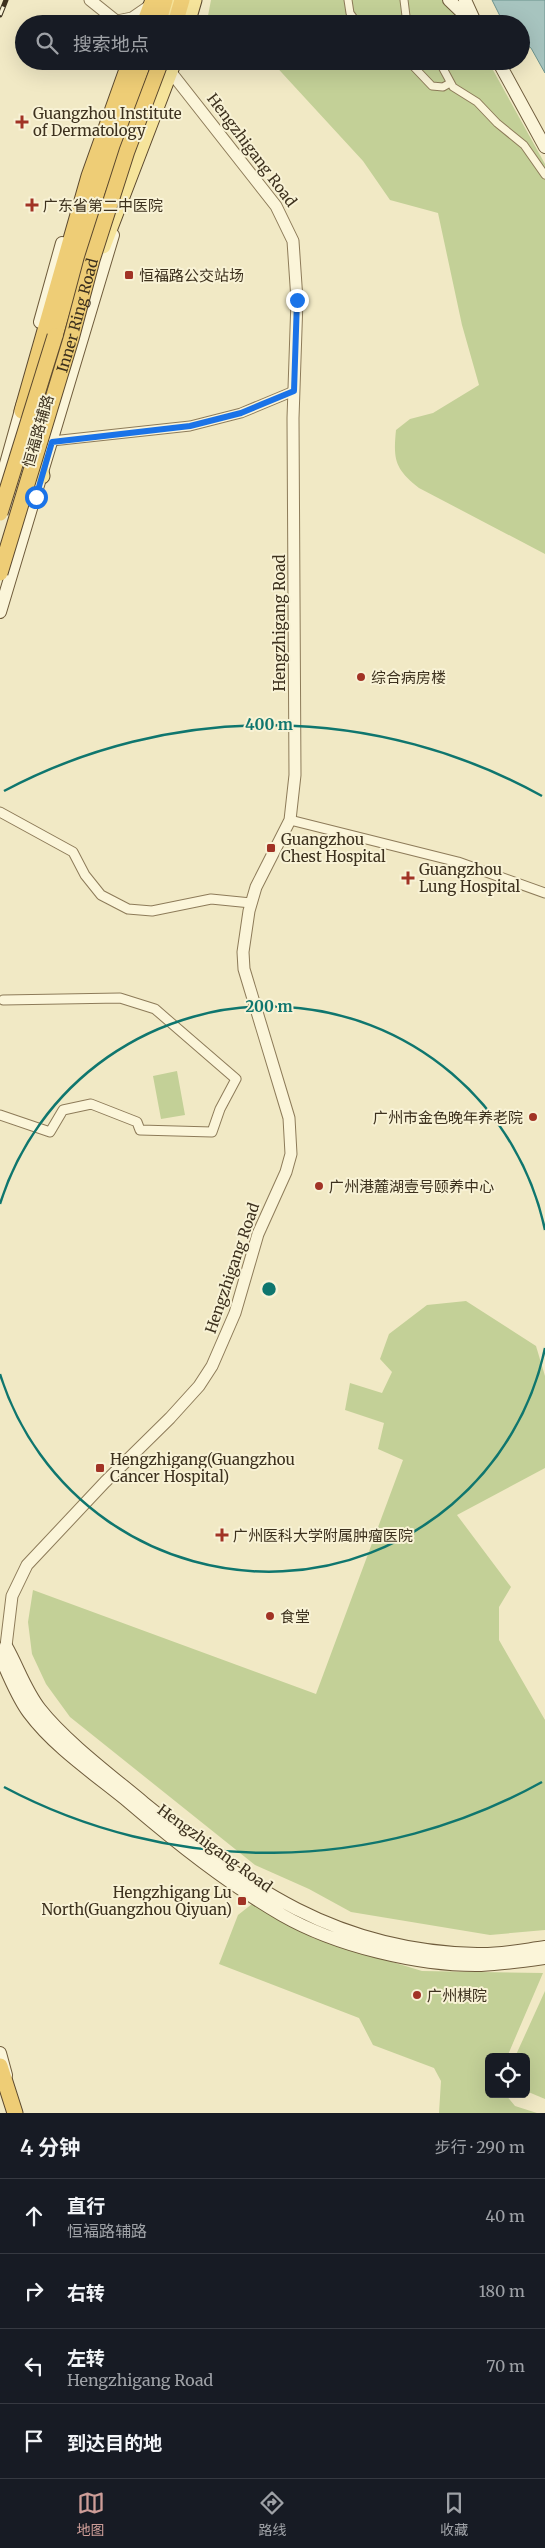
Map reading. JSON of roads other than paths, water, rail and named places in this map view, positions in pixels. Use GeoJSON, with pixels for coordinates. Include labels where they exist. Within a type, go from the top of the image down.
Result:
{"type":"FeatureCollection","features":[{"type":"Feature","properties":{"kind":"highway"},"geometry":{"type":"LineString","coordinates":[[161,15],[165,0]]}},
{"type":"Feature","properties":{"kind":"highway"},"geometry":{"type":"LineString","coordinates":[[178,15],[182,0]]}},
{"type":"Feature","properties":{"kind":"highway"},"geometry":{"type":"LineString","coordinates":[[146,15],[151,2]]}},
{"type":"Feature","properties":{"kind":"highway"},"geometry":{"type":"LineString","coordinates":[[22,411],[66,252],[100,142],[127,70]]}},
{"type":"Feature","properties":{"kind":"highway","name":"Inner Ring Road"},"geometry":{"type":"LineString","coordinates":[[0,513],[98,190],[141,70]]}},
{"type":"Feature","properties":{"kind":"highway","name":"Inner Ring Road"},"geometry":{"type":"LineString","coordinates":[[0,573],[71,339],[95,252],[127,152],[164,70]]}},
{"type":"Feature","properties":{"kind":"highway"},"geometry":{"type":"LineString","coordinates":[[3,2072],[17,2113]]}},
{"type":"Feature","properties":{"kind":"main road"},"geometry":{"type":"LineString","coordinates":[[168,15],[173,0]]}},
{"type":"Feature","properties":{"kind":"main road"},"geometry":{"type":"LineString","coordinates":[[190,15],[194,0]]}},
{"type":"Feature","properties":{"kind":"main road"},"geometry":{"type":"LineString","coordinates":[[449,0],[465,15]]}},
{"type":"Feature","properties":{"kind":"main road"},"geometry":{"type":"LineString","coordinates":[[465,0],[471,15]]}},
{"type":"Feature","properties":{"kind":"main road","name":"恒福路辅路"},"geometry":{"type":"LineString","coordinates":[[0,485],[22,411],[28,373],[54,271],[94,145],[122,70]]}},
{"type":"Feature","properties":{"kind":"main road"},"geometry":{"type":"LineString","coordinates":[[0,566],[28,453],[93,218],[148,70]]}},
{"type":"Feature","properties":{"kind":"main road"},"geometry":{"type":"LineString","coordinates":[[0,521],[28,453],[88,286],[133,173],[165,70]]}},
{"type":"Feature","properties":{"kind":"main road"},"geometry":{"type":"LineString","coordinates":[[503,70],[545,147]]}},
{"type":"Feature","properties":{"kind":"main road","name":"恒福路辅路"},"geometry":{"type":"LineString","coordinates":[[0,612],[133,173]]}},
{"type":"Feature","properties":{"kind":"main road"},"geometry":{"type":"LineString","coordinates":[[22,411],[28,453],[42,476]]}},
{"type":"Feature","properties":{"kind":"main road","name":"Hengzhigang Road"},"geometry":{"type":"LineString","coordinates":[[2,1653],[36,1703],[64,1733],[116,1780],[196,1845],[289,1907],[334,1928],[428,1950],[492,1954],[545,1947]]}},
{"type":"Feature","properties":{"kind":"main road","name":"Hengzhigang Road"},"geometry":{"type":"LineString","coordinates":[[2,1653],[29,1713],[52,1738],[184,1849],[240,1889],[283,1916],[334,1938],[404,1957],[481,1965],[545,1958]]}},
{"type":"Feature","properties":{"kind":"main road"},"geometry":{"type":"LineString","coordinates":[[0,2053],[3,2072]]}},
{"type":"Feature","properties":{"kind":"main road"},"geometry":{"type":"LineString","coordinates":[[0,2060],[3,2072]]}},
{"type":"Feature","properties":{"kind":"street"},"geometry":{"type":"LineString","coordinates":[[90,0],[109,15]]}},
{"type":"Feature","properties":{"kind":"street"},"geometry":{"type":"LineString","coordinates":[[348,0],[351,15]]}},
{"type":"Feature","properties":{"kind":"street"},"geometry":{"type":"LineString","coordinates":[[404,0],[405,15]]}},
{"type":"Feature","properties":{"kind":"street"},"geometry":{"type":"LineString","coordinates":[[136,15],[151,2]]}},
{"type":"Feature","properties":{"kind":"street","name":"Hengzhigang Road"},"geometry":{"type":"LineString","coordinates":[[2,1653],[12,1596],[27,1565],[170,1418],[199,1386],[212,1366],[235,1313],[258,1234],[286,1172],[291,1154],[289,1118],[244,969],[245,933],[251,904],[256,887],[290,820],[294,795],[296,748],[294,391],[297,276],[289,230],[276,206],[172,70]]}},
{"type":"Feature","properties":{"kind":"street"},"geometry":{"type":"LineString","coordinates":[[417,70],[432,86],[443,87],[450,83]]}},
{"type":"Feature","properties":{"kind":"street"},"geometry":{"type":"LineString","coordinates":[[444,70],[450,83],[477,102],[497,123],[524,145],[545,175]]}},
{"type":"Feature","properties":{"kind":"street"},"geometry":{"type":"LineString","coordinates":[[52,442],[190,426],[241,413],[294,391]]}},
{"type":"Feature","properties":{"kind":"street"},"geometry":{"type":"LineString","coordinates":[[0,812],[73,852],[85,875],[101,895],[128,909],[152,911],[211,899],[251,904]]}},
{"type":"Feature","properties":{"kind":"street"},"geometry":{"type":"LineString","coordinates":[[290,820],[458,862],[545,893]]}},
{"type":"Feature","properties":{"kind":"street"},"geometry":{"type":"LineString","coordinates":[[0,1115],[50,1132],[63,1110],[91,1104],[136,1122],[140,1130],[212,1132],[220,1109],[236,1079],[155,1009],[120,998],[3,1000]]}},
{"type":"Feature","properties":{"kind":"water"},"geometry":{"type":"Polygon","coordinates":[[[492,0],[545,0],[545,73],[530,47],[530,15],[500,15],[492,0]]]}},
{"type":"Feature","properties":{"kind":"railway"},"geometry":{"type":"LineString","coordinates":[[0,15],[6,0]]}},
{"type":"Feature","properties":{"kind":"place","name":"Guangzhou Institute of Dermatology"},"geometry":{"type":"Point","coordinates":[22,122]}},
{"type":"Feature","properties":{"kind":"place","name":"广东省第二中医院"},"geometry":{"type":"Point","coordinates":[32,205]}},
{"type":"Feature","properties":{"kind":"place","name":"恒福路公交站场"},"geometry":{"type":"Point","coordinates":[129,275]}},
{"type":"Feature","properties":{"kind":"place","name":"综合病房楼"},"geometry":{"type":"Point","coordinates":[361,677]}},
{"type":"Feature","properties":{"kind":"place","name":"Guangzhou Chest Hospital"},"geometry":{"type":"Point","coordinates":[271,848]}},
{"type":"Feature","properties":{"kind":"place","name":"Guangzhou Lung Hospital"},"geometry":{"type":"Point","coordinates":[408,878]}},
{"type":"Feature","properties":{"kind":"place","name":"广州市金色晚年养老院"},"geometry":{"type":"Point","coordinates":[533,1117]}},
{"type":"Feature","properties":{"kind":"place","name":"广州港麓湖壹号颐养中心"},"geometry":{"type":"Point","coordinates":[319,1186]}},
{"type":"Feature","properties":{"kind":"place","name":"Hengzhigang(Guangzhou Cancer Hospital)"},"geometry":{"type":"Point","coordinates":[100,1468]}},
{"type":"Feature","properties":{"kind":"place","name":"广州医科大学附属肿瘤医院"},"geometry":{"type":"Point","coordinates":[222,1535]}},
{"type":"Feature","properties":{"kind":"place","name":"食堂"},"geometry":{"type":"Point","coordinates":[270,1616]}},
{"type":"Feature","properties":{"kind":"place","name":"Hengzhigang Lu North(Guangzhou Qiyuan)"},"geometry":{"type":"Point","coordinates":[242,1901]}},
{"type":"Feature","properties":{"kind":"place","name":"广州棋院"},"geometry":{"type":"Point","coordinates":[417,1995]}}]}
